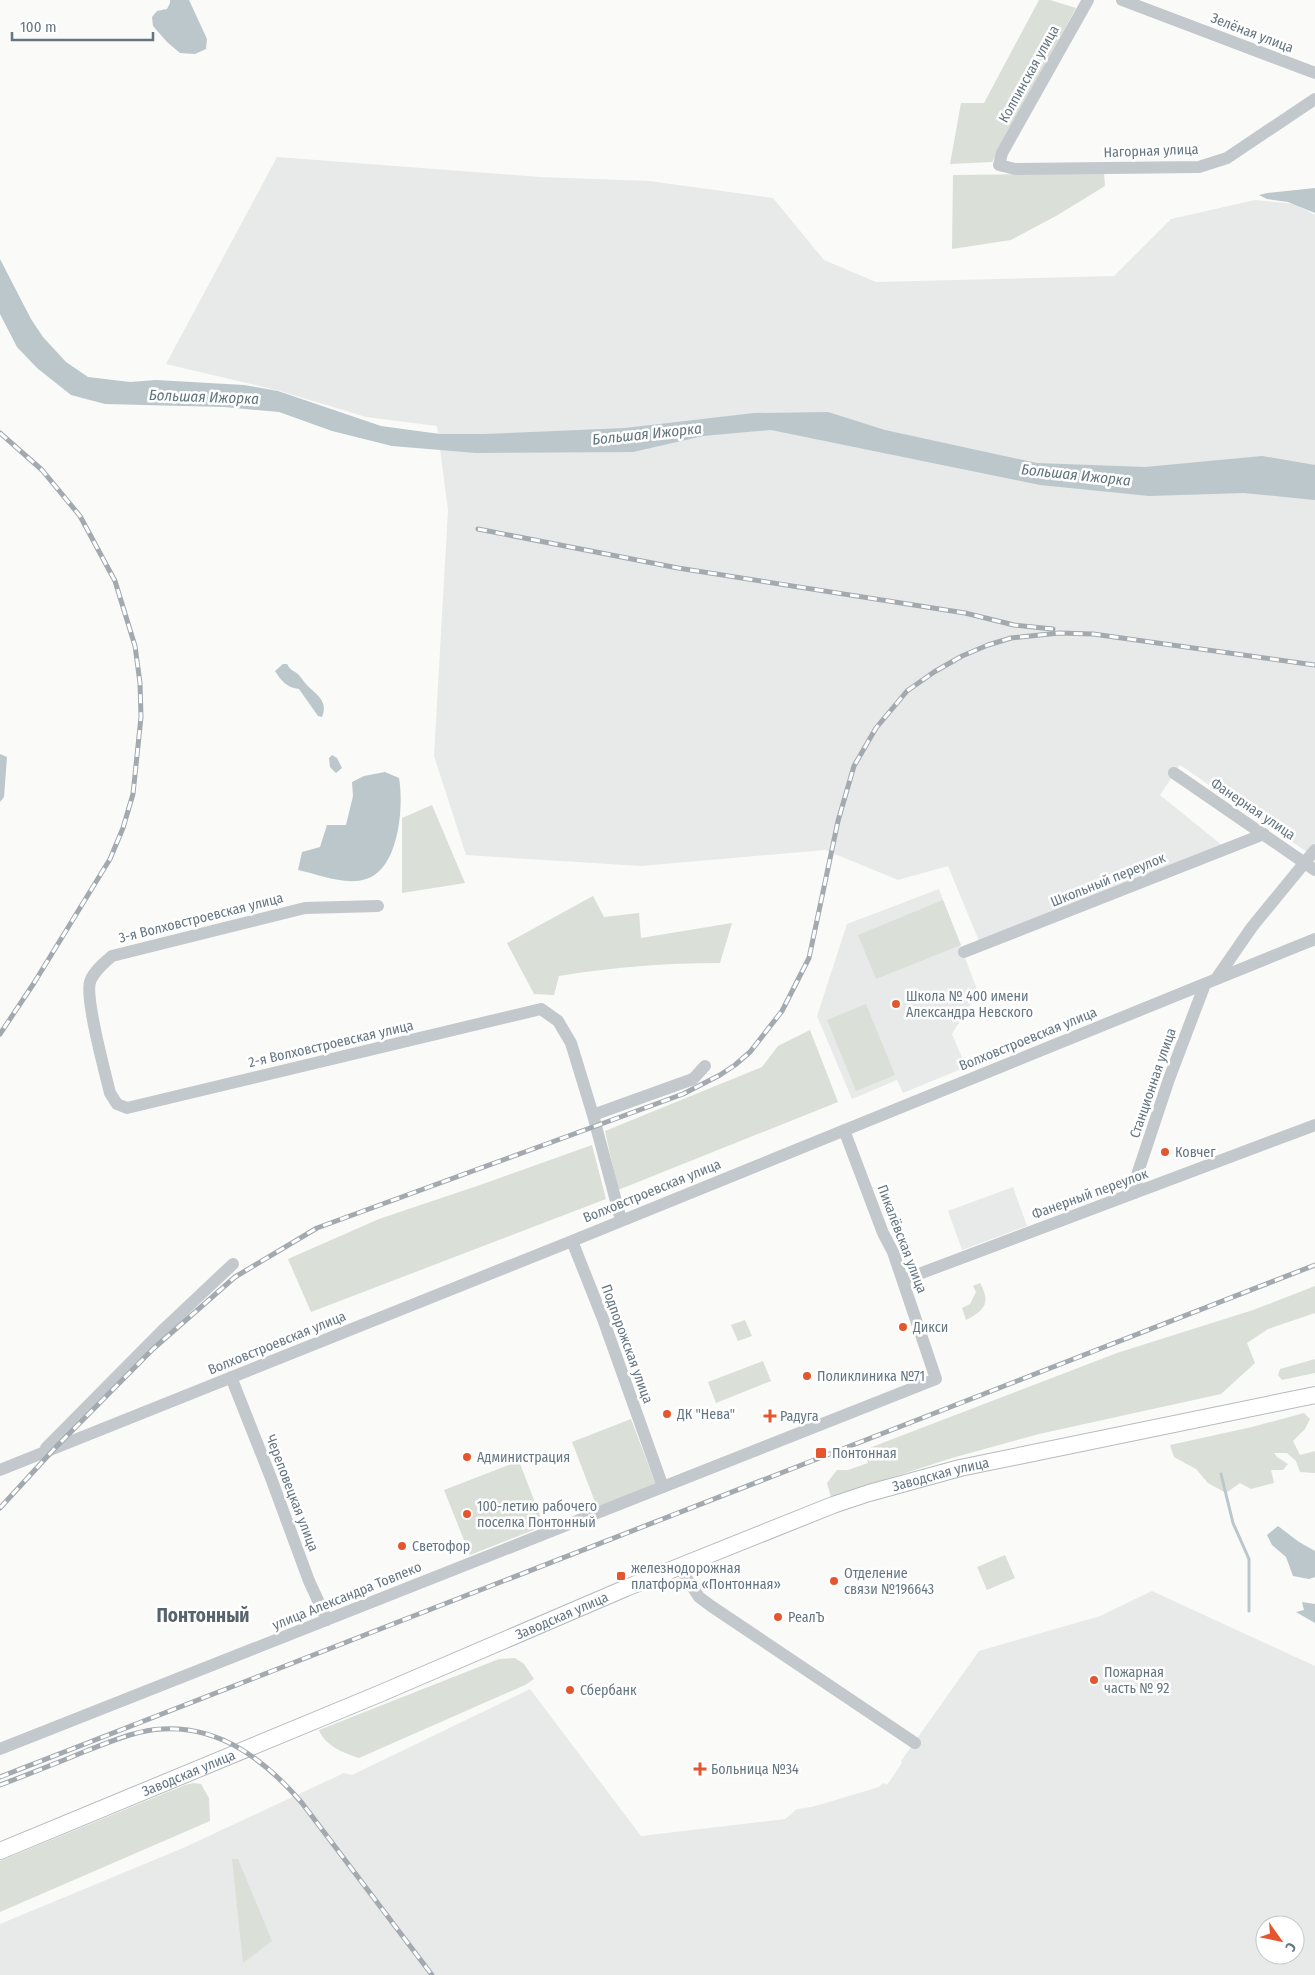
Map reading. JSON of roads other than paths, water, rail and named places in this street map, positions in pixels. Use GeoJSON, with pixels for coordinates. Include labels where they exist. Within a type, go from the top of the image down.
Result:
{"type":"FeatureCollection","features":[{"type":"Feature","properties":{"kind":"main road","name":"Заводская улица"},"geometry":{"type":"LineString","coordinates":[[0,1851],[679,1566],[833,1505],[911,1481],[1033,1453],[1315,1395]]}},
{"type":"Feature","properties":{"kind":"street","name":"Колпинская улица"},"geometry":{"type":"LineString","coordinates":[[999,165],[1002,153],[1088,0]]}},
{"type":"Feature","properties":{"kind":"street","name":"Зелёная улица"},"geometry":{"type":"LineString","coordinates":[[1122,0],[1315,73]]}},
{"type":"Feature","properties":{"kind":"street","name":"Нагорная улица"},"geometry":{"type":"LineString","coordinates":[[999,165],[1015,169],[1199,167],[1227,158],[1315,99]]}},
{"type":"Feature","properties":{"kind":"street","name":"Фанерная улица"},"geometry":{"type":"LineString","coordinates":[[1174,773],[1310,866]]}},
{"type":"Feature","properties":{"kind":"street","name":"Школьный переулок"},"geometry":{"type":"LineString","coordinates":[[964,952],[1264,834]]}},
{"type":"Feature","properties":{"kind":"street","name":"Станционная улица"},"geometry":{"type":"LineString","coordinates":[[1135,1193],[1138,1172],[1168,1079],[1210,982],[1252,927],[1310,866],[1315,850]]}},
{"type":"Feature","properties":{"kind":"street","name":"3-я Волховстроевская улица"},"geometry":{"type":"LineString","coordinates":[[128,1108],[117,1104],[110,1093],[90,999],[90,982],[101,966],[112,956],[305,908],[378,906]]}},
{"type":"Feature","properties":{"kind":"street","name":"Волховстроевская улица"},"geometry":{"type":"LineString","coordinates":[[0,1470],[572,1241],[1315,939]]}},
{"type":"Feature","properties":{"kind":"street","name":"2-я Волховстроевская улица"},"geometry":{"type":"LineString","coordinates":[[128,1108],[541,1009],[558,1021],[570,1043],[593,1115]]}},
{"type":"Feature","properties":{"kind":"street"},"geometry":{"type":"LineString","coordinates":[[621,1220],[593,1115],[693,1079],[705,1066]]}},
{"type":"Feature","properties":{"kind":"street","name":"Фанерный переулок"},"geometry":{"type":"LineString","coordinates":[[903,1280],[1315,1124]]}},
{"type":"Feature","properties":{"kind":"street","name":"Пикалёвская улица"},"geometry":{"type":"LineString","coordinates":[[844,1130],[883,1233],[894,1252],[929,1359]]}},
{"type":"Feature","properties":{"kind":"street","name":"Подпорожская улица"},"geometry":{"type":"LineString","coordinates":[[572,1241],[603,1319],[663,1487]]}},
{"type":"Feature","properties":{"kind":"street"},"geometry":{"type":"LineString","coordinates":[[41,1453],[164,1329],[233,1264]]}},
{"type":"Feature","properties":{"kind":"street","name":"улица Александра Товпеко"},"geometry":{"type":"LineString","coordinates":[[0,1749],[936,1379],[929,1359]]}},
{"type":"Feature","properties":{"kind":"street","name":"Череповецкая улица"},"geometry":{"type":"LineString","coordinates":[[231,1377],[309,1581],[327,1620]]}},
{"type":"Feature","properties":{"kind":"street"},"geometry":{"type":"LineString","coordinates":[[679,1566],[699,1597],[915,1743]]}},
{"type":"Feature","properties":{"kind":"water"},"geometry":{"type":"Polygon","coordinates":[[[170,0],[189,0],[207,39],[206,49],[195,54],[180,53],[153,26],[152,17],[157,11],[167,9],[170,0]]]}},
{"type":"Feature","properties":{"kind":"water"},"geometry":{"type":"Polygon","coordinates":[[[1315,188],[1315,213],[1288,202],[1267,199],[1259,195],[1267,193],[1315,188]]]}},
{"type":"Feature","properties":{"kind":"water","name":"Большая Ижорка"},"geometry":{"type":"Polygon","coordinates":[[[0,259],[31,319],[43,337],[66,362],[88,377],[130,382],[156,380],[244,385],[278,391],[381,426],[440,434],[625,428],[754,413],[828,412],[885,430],[1037,463],[1145,467],[1262,456],[1315,465],[1315,500],[1244,493],[1149,496],[1040,485],[771,430],[703,436],[633,452],[476,453],[392,446],[332,431],[279,412],[224,407],[105,404],[71,395],[37,368],[17,347],[0,314],[0,259]]]}},
{"type":"Feature","properties":{"kind":"water"},"geometry":{"type":"Polygon","coordinates":[[[283,664],[287,664],[298,674],[320,698],[324,706],[322,717],[318,716],[299,689],[288,686],[277,675],[275,671],[283,664]]]}},
{"type":"Feature","properties":{"kind":"water"},"geometry":{"type":"Polygon","coordinates":[[[0,754],[7,757],[4,797],[0,802],[0,754]]]}},
{"type":"Feature","properties":{"kind":"water"},"geometry":{"type":"Polygon","coordinates":[[[332,755],[337,758],[342,768],[336,773],[330,767],[329,758],[332,755]]]}},
{"type":"Feature","properties":{"kind":"water"},"geometry":{"type":"Polygon","coordinates":[[[385,772],[399,778],[401,804],[397,836],[386,863],[377,873],[358,881],[332,879],[298,870],[302,852],[320,847],[327,825],[346,825],[353,796],[352,782],[364,776],[385,772]]]}},
{"type":"Feature","properties":{"kind":"water"},"geometry":{"type":"Polygon","coordinates":[[[1278,1526],[1299,1542],[1315,1551],[1315,1577],[1309,1579],[1293,1576],[1286,1557],[1272,1545],[1267,1535],[1278,1526]]]}},
{"type":"Feature","properties":{"kind":"water"},"geometry":{"type":"Polygon","coordinates":[[[1302,1602],[1315,1604],[1315,1623],[1296,1612],[1304,1610],[1302,1602]]]}},
{"type":"Feature","properties":{"kind":"waterway"},"geometry":{"type":"LineString","coordinates":[[1221,1474],[1233,1523],[1249,1559],[1249,1611]]}},
{"type":"Feature","properties":{"kind":"railway"},"geometry":{"type":"LineString","coordinates":[[0,433],[42,470],[80,516],[115,581],[135,646],[140,683],[141,717],[133,794],[123,828],[110,859],[34,983],[0,1034]]}},
{"type":"Feature","properties":{"kind":"railway"},"geometry":{"type":"LineString","coordinates":[[478,529],[678,568],[965,613],[1014,625],[1053,629]]}},
{"type":"Feature","properties":{"kind":"railway"},"geometry":{"type":"LineString","coordinates":[[0,1508],[56,1447],[153,1349],[235,1277],[317,1228],[683,1094],[720,1075],[750,1052],[782,1011],[809,958],[838,821],[854,766],[876,728],[907,691],[934,672],[962,656],[988,645],[1011,638],[1059,633],[1093,634],[1315,665]]}},
{"type":"Feature","properties":{"kind":"railway"},"geometry":{"type":"LineString","coordinates":[[0,1777],[1315,1265]]}},
{"type":"Feature","properties":{"kind":"railway"},"geometry":{"type":"LineString","coordinates":[[0,1785],[133,1734],[163,1729],[184,1730],[204,1733],[223,1740],[257,1760],[273,1773],[302,1803],[432,1975]]}},
{"type":"Feature","properties":{"kind":"place","name":"Школа № 400 имени Александра Невского"},"geometry":{"type":"Point","coordinates":[896,1004]}},
{"type":"Feature","properties":{"kind":"place","name":"Ковчег"},"geometry":{"type":"Point","coordinates":[1165,1152]}},
{"type":"Feature","properties":{"kind":"place","name":"Дикси"},"geometry":{"type":"Point","coordinates":[903,1327]}},
{"type":"Feature","properties":{"kind":"place","name":"Поликлиника №71"},"geometry":{"type":"Point","coordinates":[807,1376]}},
{"type":"Feature","properties":{"kind":"place","name":"ДК \"Нева\""},"geometry":{"type":"Point","coordinates":[667,1414]}},
{"type":"Feature","properties":{"kind":"place","name":"Радуга"},"geometry":{"type":"Point","coordinates":[770,1416]}},
{"type":"Feature","properties":{"kind":"place","name":"Понтонная"},"geometry":{"type":"Point","coordinates":[821,1453]}},
{"type":"Feature","properties":{"kind":"place","name":"Администрация"},"geometry":{"type":"Point","coordinates":[467,1457]}},
{"type":"Feature","properties":{"kind":"place","name":"100-летию рабочего поселка Понтонный"},"geometry":{"type":"Point","coordinates":[467,1514]}},
{"type":"Feature","properties":{"kind":"place","name":"Светофор"},"geometry":{"type":"Point","coordinates":[402,1546]}},
{"type":"Feature","properties":{"kind":"place","name":"железнодорожная платформа «Понтонная»"},"geometry":{"type":"Point","coordinates":[621,1576]}},
{"type":"Feature","properties":{"kind":"place","name":"Отделение связи №196643"},"geometry":{"type":"Point","coordinates":[834,1581]}},
{"type":"Feature","properties":{"kind":"place","name":"РеалЪ"},"geometry":{"type":"Point","coordinates":[778,1617]}},
{"type":"Feature","properties":{"kind":"place","name":"Пожарная часть № 92"},"geometry":{"type":"Point","coordinates":[1094,1680]}},
{"type":"Feature","properties":{"kind":"place","name":"Сбербанк"},"geometry":{"type":"Point","coordinates":[570,1690]}},
{"type":"Feature","properties":{"kind":"place","name":"Больница №34"},"geometry":{"type":"Point","coordinates":[700,1769]}},
{"type":"Feature","properties":{"kind":"district","name":"Понтонный"},"geometry":{"type":"Point","coordinates":[203,1615]}}]}
